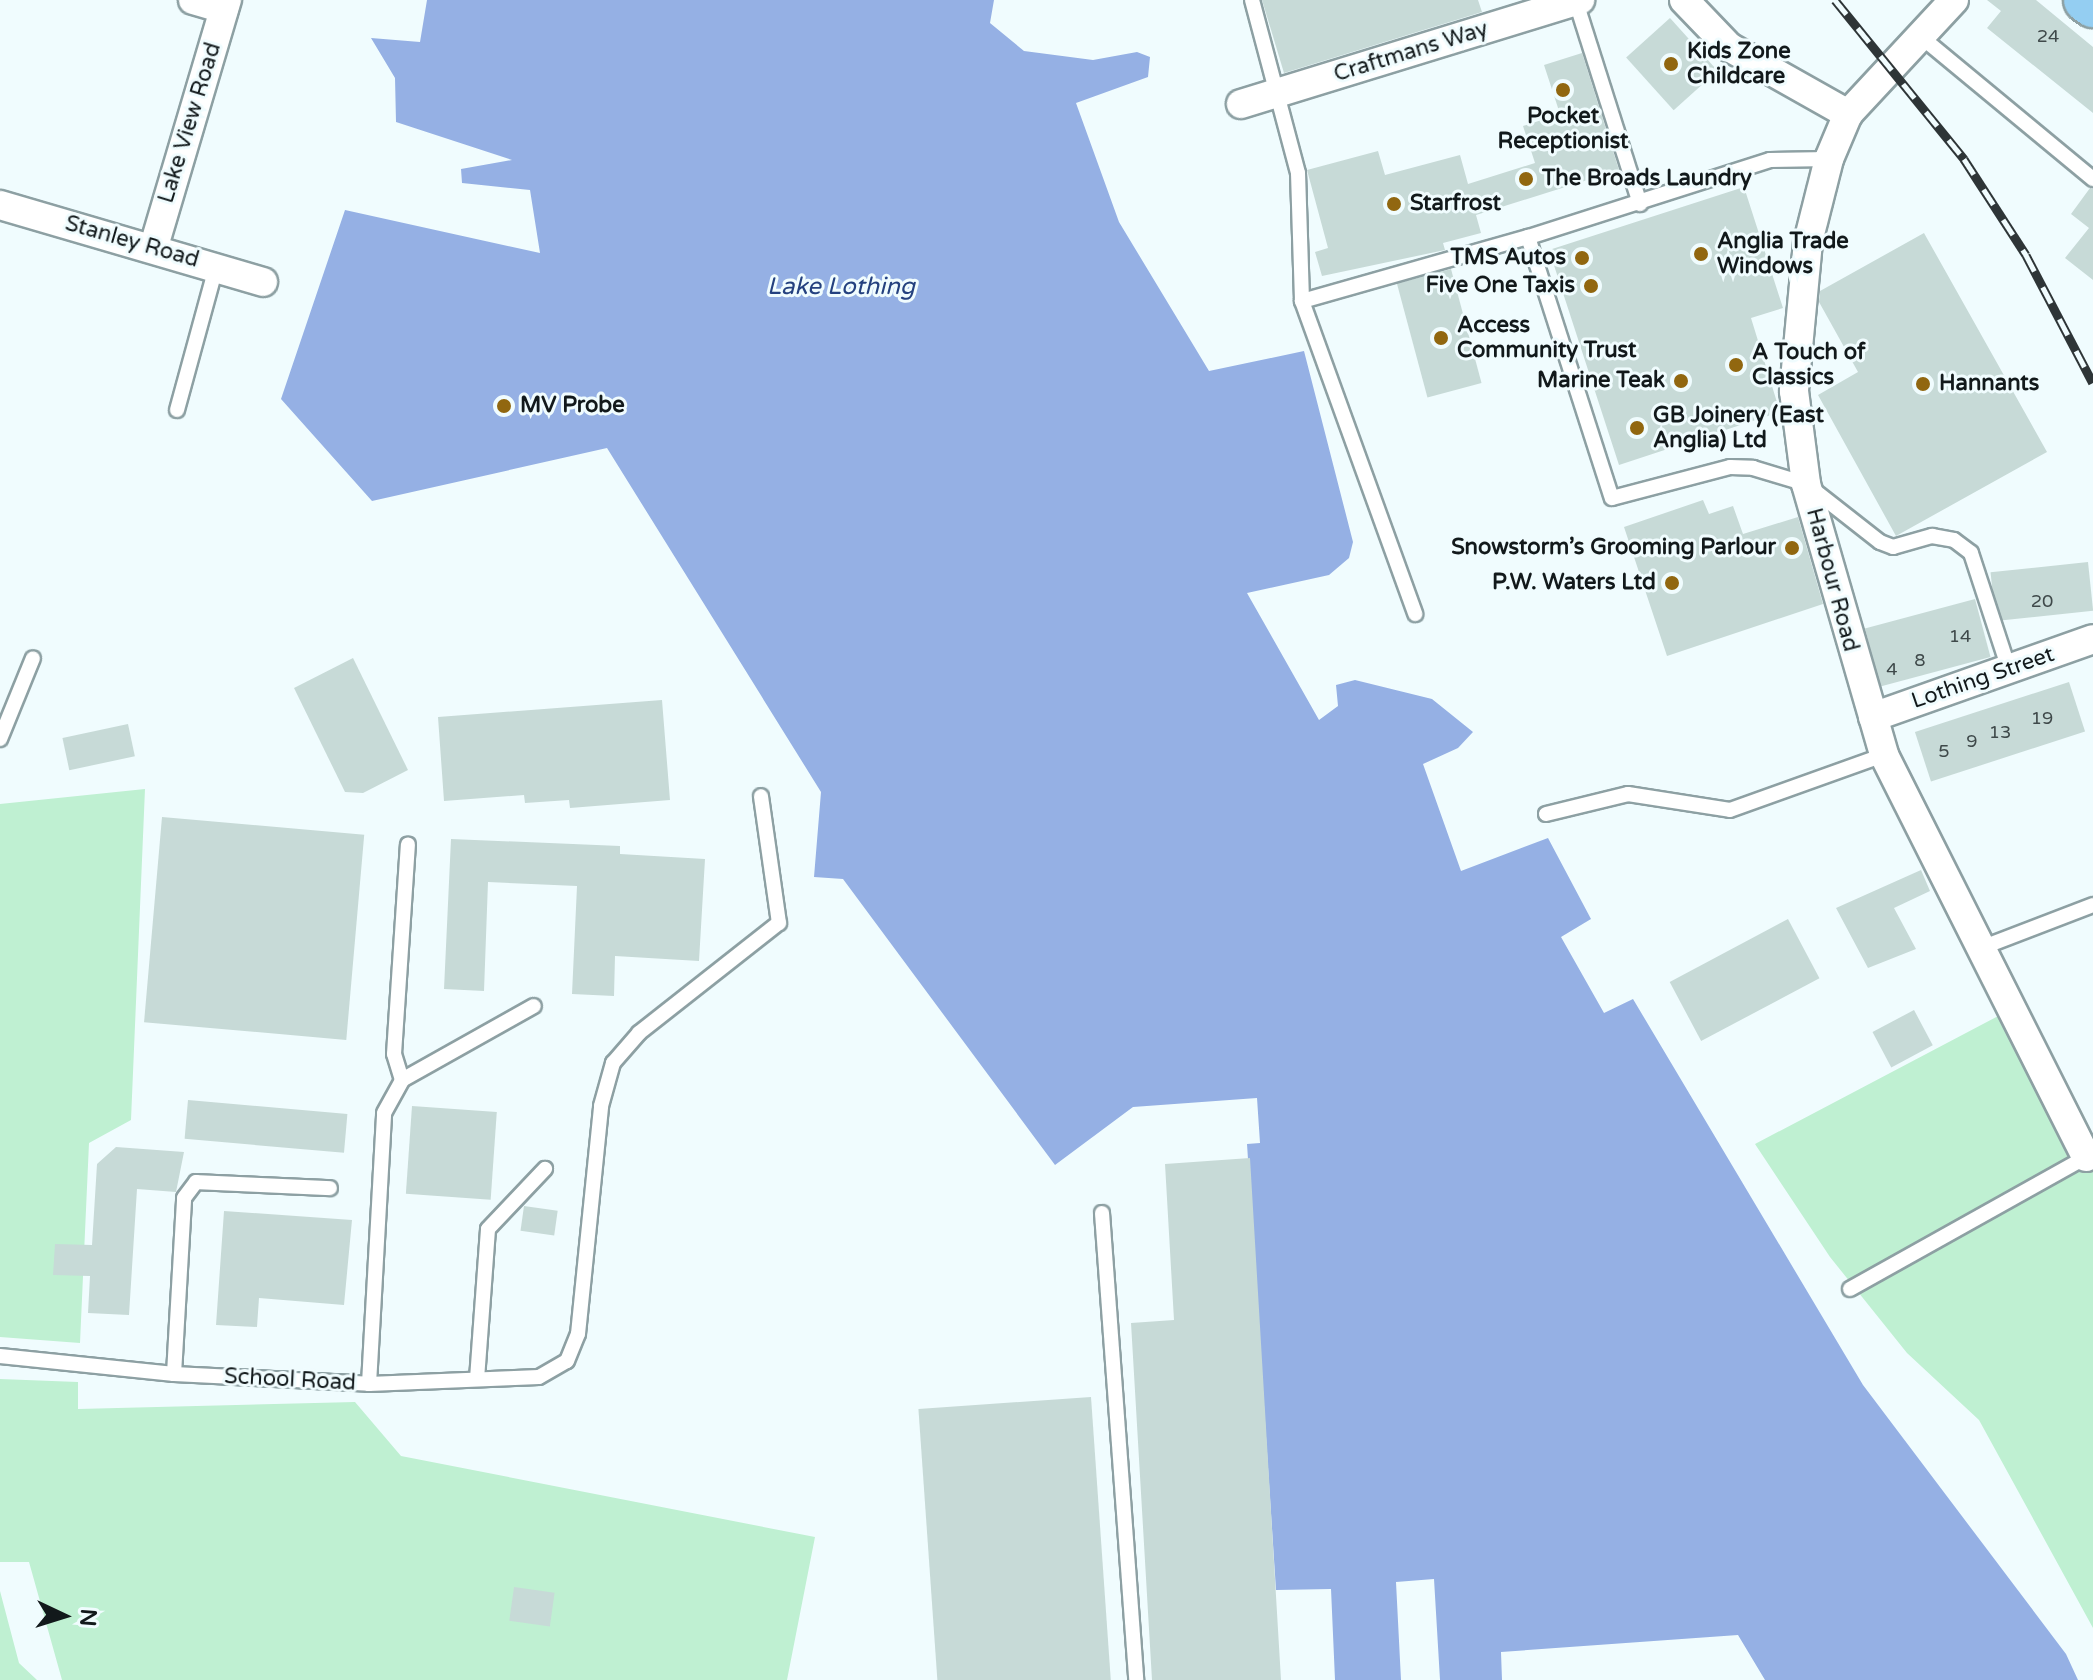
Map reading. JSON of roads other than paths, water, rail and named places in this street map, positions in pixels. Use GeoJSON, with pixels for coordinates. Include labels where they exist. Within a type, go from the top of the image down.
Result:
{"type":"FeatureCollection","features":[{"type":"Feature","properties":{"kind":"highway"},"geometry":{"type":"LineString","coordinates":[[2086,0],[2093,5]]}},
{"type":"Feature","properties":{"kind":"street"},"geometry":{"type":"LineString","coordinates":[[193,0],[226,4]]}},
{"type":"Feature","properties":{"kind":"street"},"geometry":{"type":"LineString","coordinates":[[1684,0],[1729,47],[1848,114]]}},
{"type":"Feature","properties":{"kind":"street","name":"Harbour Road"},"geometry":{"type":"LineString","coordinates":[[1954,0],[1848,114],[1829,159],[1808,242],[1798,318],[1794,391],[1806,484],[1884,755],[2086,1157]]}},
{"type":"Feature","properties":{"kind":"street","name":"Craftmans Way"},"geometry":{"type":"LineString","coordinates":[[1241,104],[1578,1]]}},
{"type":"Feature","properties":{"kind":"street","name":"Lake View Road"},"geometry":{"type":"LineString","coordinates":[[154,246],[226,4]]}},
{"type":"Feature","properties":{"kind":"street","name":"Stanley Road"},"geometry":{"type":"LineString","coordinates":[[0,205],[154,246],[263,282]]}},
{"type":"Feature","properties":{"kind":"street","name":"Lothing Street"},"geometry":{"type":"LineString","coordinates":[[1873,717],[2093,639]]}},
{"type":"Feature","properties":{"kind":"lane"},"geometry":{"type":"LineString","coordinates":[[1252,0],[1279,92],[1298,173],[1302,301],[1415,614]]}},
{"type":"Feature","properties":{"kind":"lane"},"geometry":{"type":"LineString","coordinates":[[1578,1],[1640,204]]}},
{"type":"Feature","properties":{"kind":"lane"},"geometry":{"type":"LineString","coordinates":[[1919,35],[2093,179]]}},
{"type":"Feature","properties":{"kind":"lane"},"geometry":{"type":"LineString","coordinates":[[1302,301],[1640,204],[1770,160],[1829,159]]}},
{"type":"Feature","properties":{"kind":"lane"},"geometry":{"type":"LineString","coordinates":[[1528,237],[1612,498],[1730,467],[1806,484],[1880,542],[1893,547],[1944,536],[1963,545],[2009,669]]}},
{"type":"Feature","properties":{"kind":"lane"},"geometry":{"type":"LineString","coordinates":[[177,410],[216,267]]}},
{"type":"Feature","properties":{"kind":"lane"},"geometry":{"type":"LineString","coordinates":[[0,739],[33,658]]}},
{"type":"Feature","properties":{"kind":"lane"},"geometry":{"type":"LineString","coordinates":[[1546,814],[1628,794],[1730,810],[1884,755]]}},
{"type":"Feature","properties":{"kind":"lane"},"geometry":{"type":"LineString","coordinates":[[369,1384],[539,1377],[567,1361],[578,1334],[601,1106],[613,1063],[639,1033],[779,923],[761,796]]}},
{"type":"Feature","properties":{"kind":"lane"},"geometry":{"type":"LineString","coordinates":[[408,844],[394,1054],[402,1080],[534,1006]]}},
{"type":"Feature","properties":{"kind":"lane"},"geometry":{"type":"LineString","coordinates":[[1981,948],[2093,905]]}},
{"type":"Feature","properties":{"kind":"lane","name":"School Road"},"geometry":{"type":"LineString","coordinates":[[0,1356],[174,1374],[369,1384],[384,1113],[402,1080]]}},
{"type":"Feature","properties":{"kind":"lane"},"geometry":{"type":"LineString","coordinates":[[1850,1289],[2086,1157]]}},
{"type":"Feature","properties":{"kind":"lane"},"geometry":{"type":"LineString","coordinates":[[477,1379],[488,1229],[545,1169]]}},
{"type":"Feature","properties":{"kind":"lane"},"geometry":{"type":"LineString","coordinates":[[174,1374],[184,1198],[196,1182],[330,1188]]}},
{"type":"Feature","properties":{"kind":"lane"},"geometry":{"type":"LineString","coordinates":[[1102,1213],[1136,1680]]}},
{"type":"Feature","properties":{"kind":"water","name":"Lake Lothing"},"geometry":{"type":"Polygon","coordinates":[[[427,0],[994,0],[990,23],[1024,51],[1093,60],[1137,52],[1150,57],[1148,77],[1076,103],[1119,222],[1209,371],[1304,351],[1353,542],[1349,558],[1329,575],[1247,593],[1319,720],[1338,706],[1336,685],[1355,680],[1432,699],[1473,732],[1458,748],[1423,764],[1461,871],[1548,838],[1591,919],[1561,937],[1604,1013],[1633,999],[1863,1385],[2066,1654],[2078,1680],[1765,1680],[1738,1635],[1501,1652],[1502,1680],[1440,1680],[1434,1579],[1396,1582],[1401,1680],[1335,1680],[1331,1589],[1276,1590],[1247,1144],[1260,1143],[1257,1098],[1133,1107],[1055,1165],[843,879],[814,877],[821,792],[607,448],[372,501],[281,399],[345,210],[540,253],[530,190],[462,183],[461,169],[512,160],[396,122],[395,78],[371,38],[420,42],[427,0]]]}},
{"type":"Feature","properties":{"kind":"railway"},"geometry":{"type":"LineString","coordinates":[[1835,0],[1964,159],[2026,255],[2093,383]]}},
{"type":"Feature","properties":{"kind":"place","name":"Kids Zone Childcare"},"geometry":{"type":"Point","coordinates":[1671,64]}},
{"type":"Feature","properties":{"kind":"place","name":"Pocket Receptionist"},"geometry":{"type":"Point","coordinates":[1563,90]}},
{"type":"Feature","properties":{"kind":"place","name":"The Broads Laundry"},"geometry":{"type":"Point","coordinates":[1526,179]}},
{"type":"Feature","properties":{"kind":"place","name":"Starfrost"},"geometry":{"type":"Point","coordinates":[1394,204]}},
{"type":"Feature","properties":{"kind":"place","name":"Anglia Trade Windows"},"geometry":{"type":"Point","coordinates":[1701,254]}},
{"type":"Feature","properties":{"kind":"place","name":"TMS Autos"},"geometry":{"type":"Point","coordinates":[1582,258]}},
{"type":"Feature","properties":{"kind":"place","name":"Five One Taxis"},"geometry":{"type":"Point","coordinates":[1591,286]}},
{"type":"Feature","properties":{"kind":"place","name":"Access Community Trust"},"geometry":{"type":"Point","coordinates":[1441,338]}},
{"type":"Feature","properties":{"kind":"place","name":"A Touch of Classics"},"geometry":{"type":"Point","coordinates":[1736,365]}},
{"type":"Feature","properties":{"kind":"place","name":"Marine Teak"},"geometry":{"type":"Point","coordinates":[1681,381]}},
{"type":"Feature","properties":{"kind":"place","name":"Hannants"},"geometry":{"type":"Point","coordinates":[1923,384]}},
{"type":"Feature","properties":{"kind":"place","name":"MV Probe"},"geometry":{"type":"Point","coordinates":[504,406]}},
{"type":"Feature","properties":{"kind":"place","name":"GB Joinery (East Anglia) Ltd"},"geometry":{"type":"Point","coordinates":[1637,428]}},
{"type":"Feature","properties":{"kind":"place","name":"Snowstorm’s Grooming Parlour"},"geometry":{"type":"Point","coordinates":[1792,548]}},
{"type":"Feature","properties":{"kind":"place","name":"P.W. Waters Ltd"},"geometry":{"type":"Point","coordinates":[1672,583]}}]}
